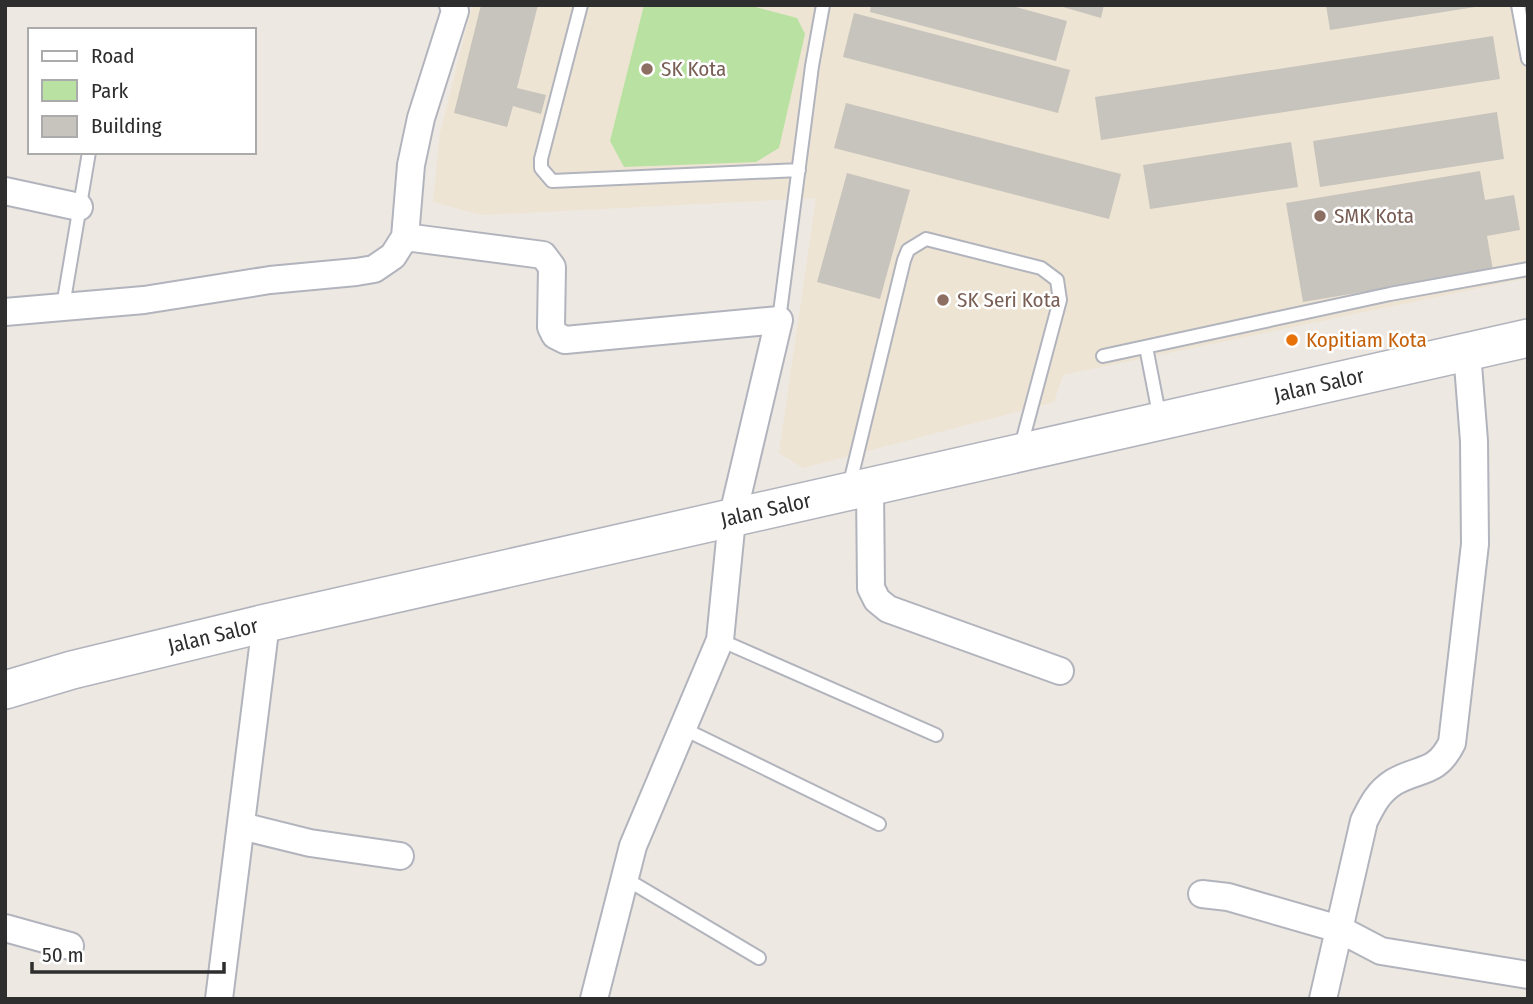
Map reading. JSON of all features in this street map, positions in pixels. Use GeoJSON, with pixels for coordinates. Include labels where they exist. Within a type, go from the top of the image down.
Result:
{"type":"FeatureCollection","features":[{"type":"Feature","properties":{"kind":"main road","name":"Jalan Salor"},"geometry":{"type":"LineString","coordinates":[[6,690],[72,670],[266,624],[1528,338]]}},
{"type":"Feature","properties":{"kind":"street"},"geometry":{"type":"LineString","coordinates":[[5,312],[144,300],[270,279],[374,269],[393,256],[405,237],[411,164],[421,118],[455,11],[453,5]]}},
{"type":"Feature","properties":{"kind":"street"},"geometry":{"type":"LineString","coordinates":[[5,191],[79,207]]}},
{"type":"Feature","properties":{"kind":"street"},"geometry":{"type":"LineString","coordinates":[[405,237],[543,255],[552,267],[551,327],[555,335],[565,340],[779,320],[732,519],[720,640],[633,846],[594,999]]}},
{"type":"Feature","properties":{"kind":"street"},"geometry":{"type":"LineString","coordinates":[[1323,999],[1364,821],[1376,797],[1395,782],[1426,772],[1444,758],[1452,743],[1475,544],[1474,442],[1467,352]]}},
{"type":"Feature","properties":{"kind":"street"},"geometry":{"type":"LineString","coordinates":[[859,490],[871,588],[877,600],[888,609],[1060,671]]}},
{"type":"Feature","properties":{"kind":"street"},"geometry":{"type":"LineString","coordinates":[[219,999],[266,624]]}},
{"type":"Feature","properties":{"kind":"street"},"geometry":{"type":"LineString","coordinates":[[241,825],[310,843],[400,856]]}},
{"type":"Feature","properties":{"kind":"street"},"geometry":{"type":"LineString","coordinates":[[1202,894],[1228,897],[1339,929],[1381,951],[1528,975]]}},
{"type":"Feature","properties":{"kind":"street"},"geometry":{"type":"LineString","coordinates":[[5,928],[70,946]]}},
{"type":"Feature","properties":{"kind":"lane"},"geometry":{"type":"LineString","coordinates":[[581,5],[541,159],[545,176],[552,181],[799,170]]}},
{"type":"Feature","properties":{"kind":"lane"},"geometry":{"type":"LineString","coordinates":[[779,320],[822,5]]}},
{"type":"Feature","properties":{"kind":"lane"},"geometry":{"type":"LineString","coordinates":[[1518,5],[1528,59]]}},
{"type":"Feature","properties":{"kind":"lane"},"geometry":{"type":"LineString","coordinates":[[63,306],[89,154]]}},
{"type":"Feature","properties":{"kind":"lane"},"geometry":{"type":"LineString","coordinates":[[859,490],[904,260],[908,250],[926,239],[1041,268],[1057,280],[1060,300],[1019,453]]}},
{"type":"Feature","properties":{"kind":"lane"},"geometry":{"type":"LineString","coordinates":[[1103,356],[1390,295],[1528,269]]}},
{"type":"Feature","properties":{"kind":"lane"},"geometry":{"type":"LineString","coordinates":[[1146,347],[1161,421]]}},
{"type":"Feature","properties":{"kind":"lane"},"geometry":{"type":"LineString","coordinates":[[720,640],[936,735]]}},
{"type":"Feature","properties":{"kind":"lane"},"geometry":{"type":"LineString","coordinates":[[681,728],[879,824]]}},
{"type":"Feature","properties":{"kind":"lane"},"geometry":{"type":"LineString","coordinates":[[626,879],[759,958]]}},
{"type":"Feature","properties":{"kind":"shaded area"},"geometry":{"type":"Polygon","coordinates":[[[472,5],[1528,5],[1528,278],[1063,375],[1054,402],[803,468],[779,453],[816,198],[482,215],[433,202],[440,133],[472,5]]]}},
{"type":"Feature","properties":{"kind":"green space"},"geometry":{"type":"Polygon","coordinates":[[[644,5],[748,5],[797,18],[805,34],[779,148],[756,162],[624,167],[610,141],[644,5]]]}},
{"type":"Feature","properties":{"kind":"building"},"geometry":{"type":"Polygon","coordinates":[[[481,5],[538,5],[517,88],[546,95],[541,114],[513,106],[507,127],[454,113],[481,5]]]}},
{"type":"Feature","properties":{"kind":"building"},"geometry":{"type":"Polygon","coordinates":[[[871,5],[1009,5],[1067,21],[1056,61],[870,12],[871,5]]]}},
{"type":"Feature","properties":{"kind":"building"},"geometry":{"type":"Polygon","coordinates":[[[1056,5],[1104,5],[1101,18],[1056,5]]]}},
{"type":"Feature","properties":{"kind":"building"},"geometry":{"type":"Polygon","coordinates":[[[1326,5],[1475,5],[1475,7],[1330,30],[1326,5]]]}},
{"type":"Feature","properties":{"kind":"building"},"geometry":{"type":"Polygon","coordinates":[[[854,13],[1070,70],[1058,113],[843,57],[854,13]]]}},
{"type":"Feature","properties":{"kind":"building"},"geometry":{"type":"Polygon","coordinates":[[[1493,36],[1500,79],[1101,140],[1095,97],[1493,36]]]}},
{"type":"Feature","properties":{"kind":"building"},"geometry":{"type":"Polygon","coordinates":[[[846,103],[1121,174],[1109,219],[834,148],[846,103]]]}},
{"type":"Feature","properties":{"kind":"building"},"geometry":{"type":"Polygon","coordinates":[[[1497,112],[1504,159],[1320,187],[1313,141],[1497,112]]]}},
{"type":"Feature","properties":{"kind":"building"},"geometry":{"type":"Polygon","coordinates":[[[1291,142],[1298,187],[1150,209],[1143,165],[1291,142]]]}},
{"type":"Feature","properties":{"kind":"building"},"geometry":{"type":"Polygon","coordinates":[[[1480,171],[1485,200],[1514,195],[1520,230],[1487,236],[1493,270],[1303,302],[1286,203],[1480,171]]]}},
{"type":"Feature","properties":{"kind":"building"},"geometry":{"type":"Polygon","coordinates":[[[847,173],[910,190],[880,299],[817,282],[847,173]]]}},
{"type":"Feature","properties":{"kind":"place","name":"SK Kota"},"geometry":{"type":"Point","coordinates":[647,69]}},
{"type":"Feature","properties":{"kind":"place","name":"SMK Kota"},"geometry":{"type":"Point","coordinates":[1320,216]}},
{"type":"Feature","properties":{"kind":"place","name":"SK Seri Kota"},"geometry":{"type":"Point","coordinates":[943,300]}},
{"type":"Feature","properties":{"kind":"place","name":"Kopitiam Kota"},"geometry":{"type":"Point","coordinates":[1292,340]}}]}
